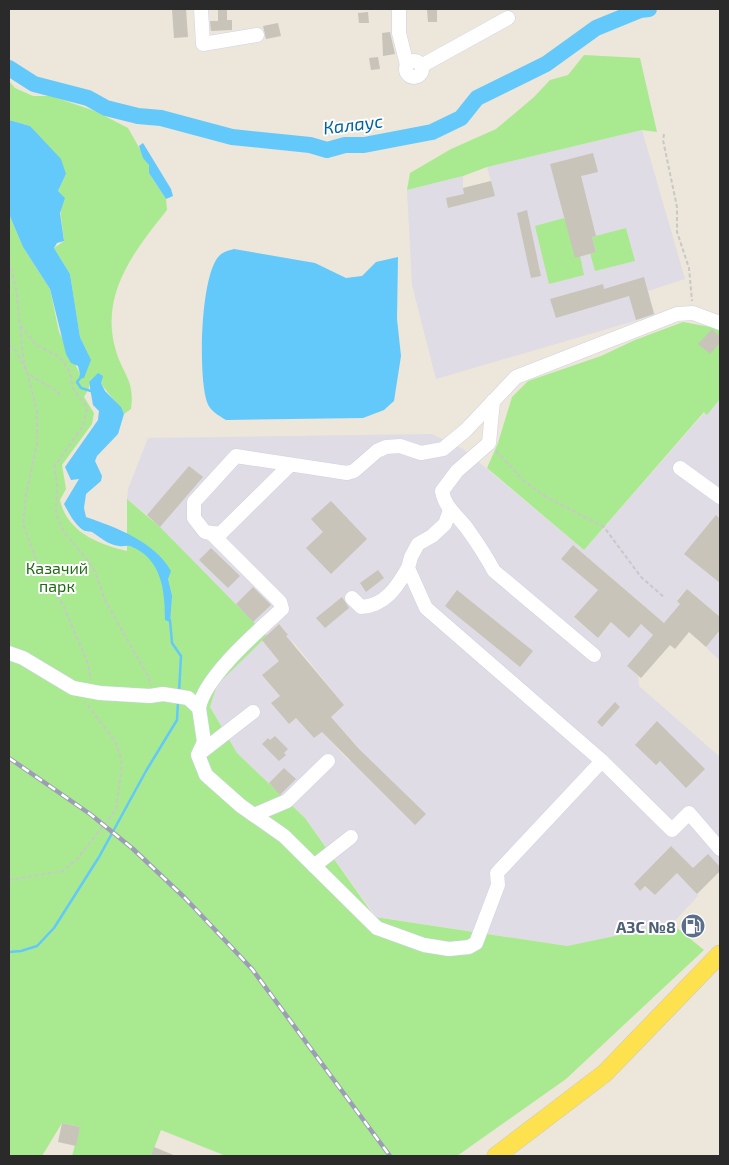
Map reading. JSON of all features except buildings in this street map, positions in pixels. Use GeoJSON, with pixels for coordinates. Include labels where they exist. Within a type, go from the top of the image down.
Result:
{"type":"FeatureCollection","features":[{"type":"Feature","properties":{"kind":"main road"},"geometry":{"type":"LineString","coordinates":[[496,1156],[605,1073],[720,954]]}},
{"type":"Feature","properties":{"kind":"street"},"geometry":{"type":"LineString","coordinates":[[201,9],[203,44],[257,35]]}},
{"type":"Feature","properties":{"kind":"street"},"geometry":{"type":"LineString","coordinates":[[399,9],[399,33],[407,65],[406,73],[415,78],[421,73],[421,66],[508,18]]}},
{"type":"Feature","properties":{"kind":"street"},"geometry":{"type":"LineString","coordinates":[[289,466],[220,534],[205,532],[194,518],[194,502],[236,456],[289,466],[347,473],[354,471],[377,451],[386,447],[400,446],[421,452],[433,452],[444,449],[516,377],[677,314],[693,313],[720,323]]}},
{"type":"Feature","properties":{"kind":"street"},"geometry":{"type":"LineString","coordinates":[[494,401],[489,443],[457,471],[442,491],[444,503],[464,525],[487,557],[494,571],[594,655]]}},
{"type":"Feature","properties":{"kind":"street"},"geometry":{"type":"LineString","coordinates":[[680,468],[720,497]]}},
{"type":"Feature","properties":{"kind":"street"},"geometry":{"type":"LineString","coordinates":[[352,598],[361,607],[373,607],[398,585],[408,568],[410,556],[418,544],[432,536],[445,524],[450,510]]}},
{"type":"Feature","properties":{"kind":"street"},"geometry":{"type":"LineString","coordinates":[[211,533],[280,602],[282,609],[260,629],[209,685],[200,698],[199,708],[204,742],[198,755],[206,775],[254,815],[284,836],[377,928],[424,945],[461,949],[469,948],[476,943],[498,885],[497,873],[602,761]]}},
{"type":"Feature","properties":{"kind":"street"},"geometry":{"type":"LineString","coordinates":[[408,568],[426,608],[602,761],[672,830],[689,813],[720,849]]}},
{"type":"Feature","properties":{"kind":"street"},"geometry":{"type":"LineString","coordinates":[[9,653],[23,658],[73,688],[91,691],[163,694],[188,698],[199,708]]}},
{"type":"Feature","properties":{"kind":"street"},"geometry":{"type":"LineString","coordinates":[[198,755],[253,712]]}},
{"type":"Feature","properties":{"kind":"street"},"geometry":{"type":"LineString","coordinates":[[254,815],[287,801],[328,762]]}},
{"type":"Feature","properties":{"kind":"street"},"geometry":{"type":"LineString","coordinates":[[314,866],[351,837]]}},
{"type":"Feature","properties":{"kind":"path"},"geometry":{"type":"LineString","coordinates":[[664,134],[663,140],[677,207],[676,232],[689,268],[693,313]]}},
{"type":"Feature","properties":{"kind":"path"},"geometry":{"type":"LineString","coordinates":[[9,262],[16,288],[23,357],[37,411],[37,434],[26,494],[23,524],[40,570],[64,605],[91,673],[91,691]]}},
{"type":"Feature","properties":{"kind":"path"},"geometry":{"type":"LineString","coordinates":[[20,325],[36,345],[56,354],[63,361],[70,373],[73,388],[87,408],[83,426],[54,467],[57,483],[56,514],[64,532],[93,567],[105,600],[149,678],[154,695]]}},
{"type":"Feature","properties":{"kind":"path"},"geometry":{"type":"LineString","coordinates":[[9,345],[15,350],[29,375],[44,382],[61,397]]}},
{"type":"Feature","properties":{"kind":"path"},"geometry":{"type":"LineString","coordinates":[[489,443],[503,460],[539,492],[604,527],[641,577],[665,598]]}},
{"type":"Feature","properties":{"kind":"path"},"geometry":{"type":"LineString","coordinates":[[9,880],[63,871],[78,858],[116,809],[122,765],[120,755],[115,741],[73,688]]}},
{"type":"Feature","properties":{"kind":"shaded area"},"geometry":{"type":"Polygon","coordinates":[[[642,130],[685,279],[648,291],[655,315],[436,379],[412,285],[407,190],[463,176],[463,188],[491,181],[487,167],[642,130]]]}},
{"type":"Feature","properties":{"kind":"shaded area"},"geometry":{"type":"Polygon","coordinates":[[[720,399],[720,617],[687,589],[677,600],[680,604],[664,623],[573,545],[561,559],[598,590],[574,618],[598,638],[622,610],[629,638],[641,624],[653,635],[627,666],[638,676],[639,686],[720,757],[720,871],[697,893],[698,896],[672,924],[567,946],[376,917],[305,818],[237,753],[210,707],[217,685],[262,640],[271,650],[288,635],[279,624],[267,636],[147,515],[127,499],[128,489],[148,438],[432,434],[463,449],[584,550],[705,412],[707,414],[720,399]],[[291,639],[295,647],[262,675],[280,696],[271,703],[289,724],[296,718],[314,738],[322,732],[349,761],[360,749],[331,717],[344,705],[291,639]],[[671,846],[661,856],[664,860],[653,866],[634,884],[640,891],[645,886],[655,895],[687,863],[671,846]]]}},
{"type":"Feature","properties":{"kind":"shaded area"},"geometry":{"type":"Polygon","coordinates":[[[720,630],[720,661],[706,647],[720,630]]]}},
{"type":"Feature","properties":{"kind":"green space"},"geometry":{"type":"Polygon","coordinates":[[[584,55],[640,58],[657,132],[642,130],[487,167],[463,176],[407,190],[410,173],[451,149],[496,129],[534,97],[550,80],[568,75],[584,55]]]}},
{"type":"Feature","properties":{"kind":"green space","name":"Казачий парк"},"geometry":{"type":"Polygon","coordinates":[[[9,81],[15,88],[33,96],[51,96],[95,111],[128,128],[149,165],[149,173],[166,199],[167,210],[143,241],[123,275],[112,311],[112,331],[116,351],[130,384],[131,409],[124,414],[101,383],[89,382],[89,388],[84,397],[94,413],[92,424],[62,465],[66,489],[60,500],[69,520],[85,535],[105,545],[127,551],[127,499],[160,527],[267,636],[217,685],[210,707],[237,753],[305,818],[375,917],[567,946],[672,924],[704,950],[566,1079],[457,1156],[226,1156],[161,1130],[151,1156],[72,1156],[80,1127],[62,1123],[42,1156],[9,1156],[9,214],[23,247],[50,289],[59,332],[80,374],[88,354],[80,337],[70,274],[54,248],[64,241],[58,191],[66,174],[30,126],[9,120],[9,81]]]}},
{"type":"Feature","properties":{"kind":"green space"},"geometry":{"type":"Polygon","coordinates":[[[564,218],[580,256],[584,275],[549,284],[535,226],[564,218]]]}},
{"type":"Feature","properties":{"kind":"green space"},"geometry":{"type":"Polygon","coordinates":[[[626,228],[635,261],[595,271],[590,253],[596,252],[592,237],[626,228]]]}},
{"type":"Feature","properties":{"kind":"green space"},"geometry":{"type":"Polygon","coordinates":[[[683,322],[716,328],[720,331],[720,399],[707,415],[704,412],[584,550],[487,468],[498,443],[512,397],[528,381],[601,356],[635,340],[683,322]]]}},
{"type":"Feature","properties":{"kind":"water"},"geometry":{"type":"Polygon","coordinates":[[[9,120],[30,126],[61,159],[66,174],[58,191],[65,198],[60,213],[64,241],[57,243],[54,248],[70,274],[80,337],[91,360],[84,378],[79,379],[78,366],[71,363],[66,354],[50,289],[23,247],[9,214],[9,120]]]}},
{"type":"Feature","properties":{"kind":"water"},"geometry":{"type":"Polygon","coordinates":[[[143,143],[171,189],[173,196],[166,199],[149,173],[149,165],[143,158],[139,146],[143,143]]]}},
{"type":"Feature","properties":{"kind":"water"},"geometry":{"type":"Polygon","coordinates":[[[234,249],[315,263],[346,278],[362,276],[376,262],[398,257],[397,319],[401,356],[394,401],[384,410],[363,418],[226,420],[212,410],[207,402],[202,371],[205,303],[213,265],[221,254],[234,249]]]}},
{"type":"Feature","properties":{"kind":"water"},"geometry":{"type":"Polygon","coordinates":[[[98,373],[103,376],[101,383],[105,391],[121,407],[124,414],[118,434],[97,456],[95,461],[102,476],[101,481],[86,494],[84,508],[86,517],[134,537],[155,551],[164,561],[171,571],[168,579],[172,596],[170,622],[165,620],[164,598],[160,577],[149,559],[141,551],[130,546],[111,544],[92,532],[81,529],[64,504],[79,479],[71,480],[65,467],[98,420],[99,411],[93,405],[89,382],[98,373]]]}},
{"type":"Feature","properties":{"kind":"waterway","name":"Калаус"},"geometry":{"type":"LineString","coordinates":[[9,68],[34,84],[88,98],[106,108],[138,116],[161,118],[232,137],[310,145],[327,150],[345,145],[364,145],[432,132],[461,118],[477,98],[546,64],[596,28],[640,10],[649,9]]}},
{"type":"Feature","properties":{"kind":"waterway"},"geometry":{"type":"LineString","coordinates":[[81,377],[77,382],[81,388],[91,391]]}},
{"type":"Feature","properties":{"kind":"waterway"},"geometry":{"type":"LineString","coordinates":[[170,620],[172,643],[181,656],[179,692]]}},
{"type":"Feature","properties":{"kind":"waterway"},"geometry":{"type":"LineString","coordinates":[[9,952],[21,951],[37,946],[54,928],[99,857],[146,771],[177,720],[178,702]]}},
{"type":"Feature","properties":{"kind":"railway"},"geometry":{"type":"LineString","coordinates":[[9,758],[90,814],[132,848],[185,898],[252,969],[390,1156]]}},
{"type":"Feature","properties":{"kind":"place","name":"АЗС №8"},"geometry":{"type":"Point","coordinates":[693,926]}}]}
